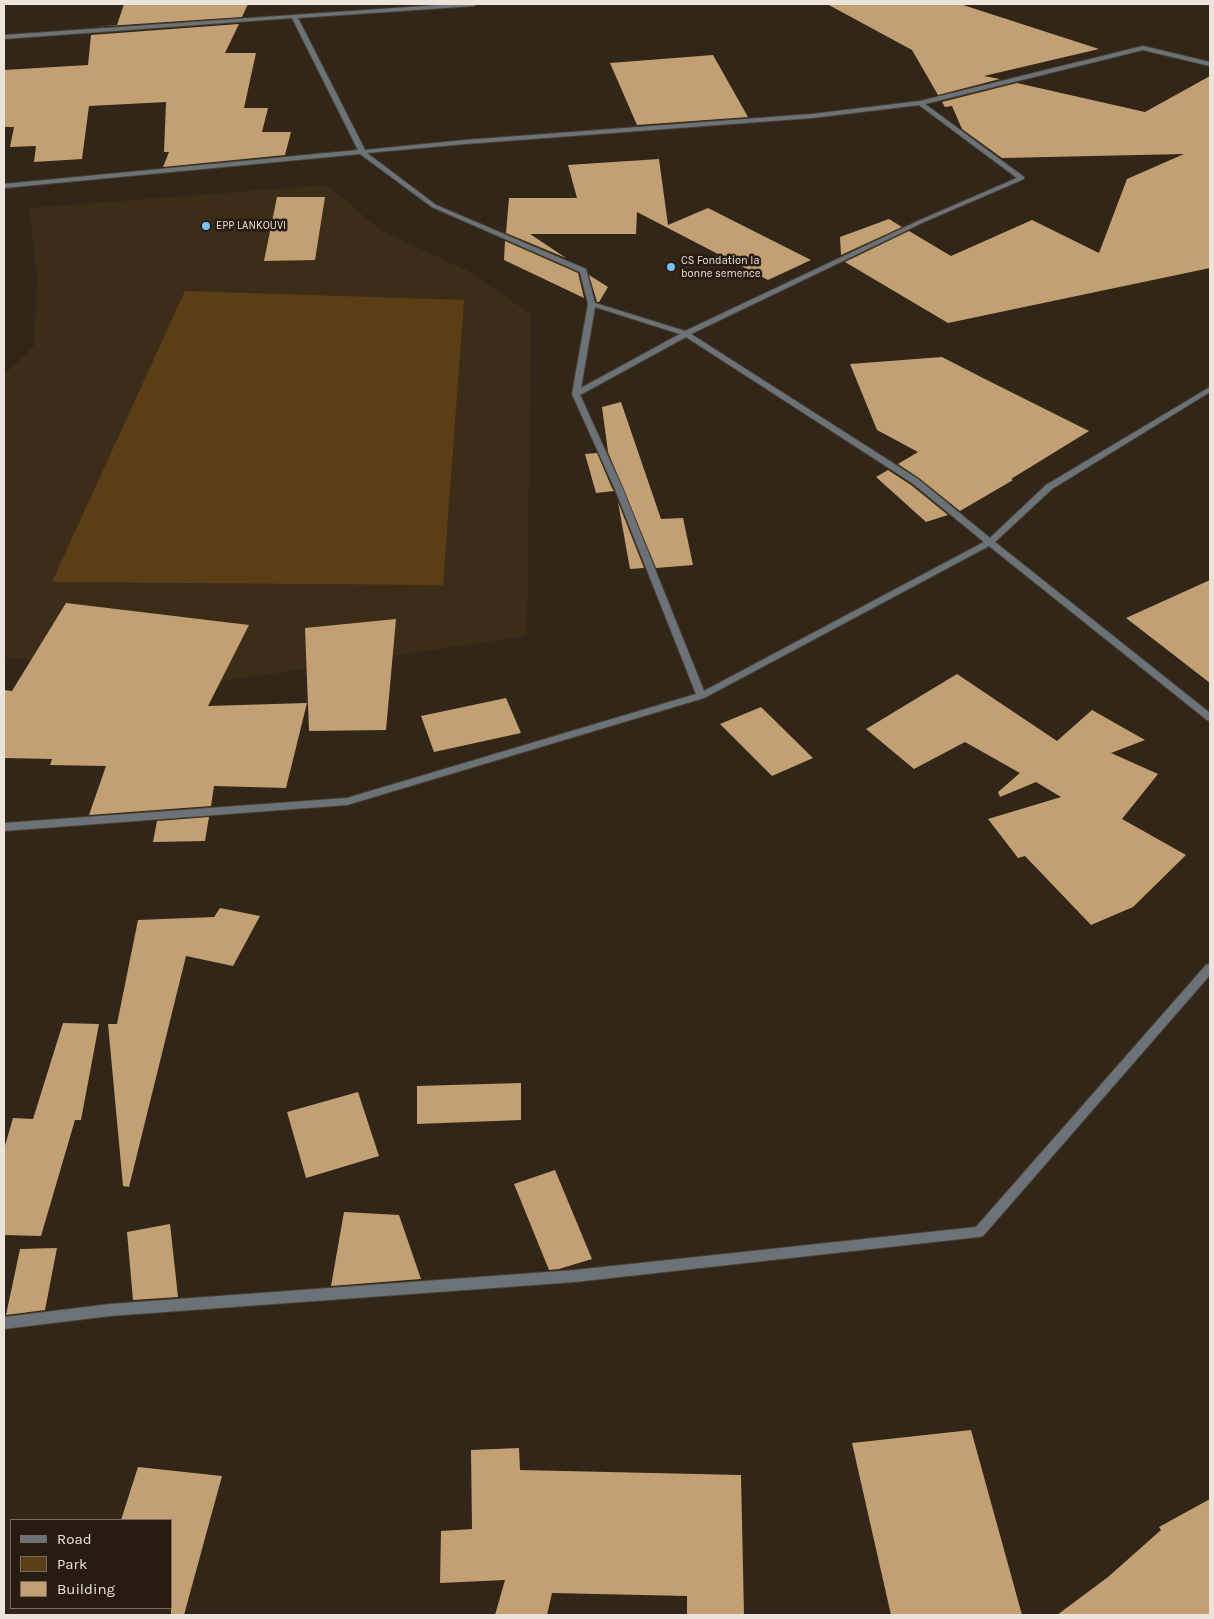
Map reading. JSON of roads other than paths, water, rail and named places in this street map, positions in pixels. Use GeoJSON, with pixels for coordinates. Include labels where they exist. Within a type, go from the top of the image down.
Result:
{"type":"FeatureCollection","features":[{"type":"Feature","properties":{"kind":"street"},"geometry":{"type":"LineString","coordinates":[[4,37],[474,4]]}},
{"type":"Feature","properties":{"kind":"street"},"geometry":{"type":"LineString","coordinates":[[294,16],[363,153],[434,206],[583,271],[592,304],[576,394],[618,487],[700,696]]}},
{"type":"Feature","properties":{"kind":"street"},"geometry":{"type":"LineString","coordinates":[[4,186],[465,142],[812,116],[920,103],[1143,48],[1210,64]]}},
{"type":"Feature","properties":{"kind":"street"},"geometry":{"type":"LineString","coordinates":[[576,394],[686,334],[922,221],[1022,178],[920,103]]}},
{"type":"Feature","properties":{"kind":"street"},"geometry":{"type":"LineString","coordinates":[[592,304],[686,334],[915,481],[1210,718]]}},
{"type":"Feature","properties":{"kind":"street"},"geometry":{"type":"LineString","coordinates":[[4,827],[347,801],[700,696],[990,542],[1049,487],[1210,389]]}},
{"type":"Feature","properties":{"kind":"street"},"geometry":{"type":"LineString","coordinates":[[4,1323],[110,1310],[575,1276],[979,1232],[1210,968]]}},
{"type":"Feature","properties":{"kind":"place","name":"EPP LANKOUVI"},"geometry":{"type":"Point","coordinates":[206,226]}},
{"type":"Feature","properties":{"kind":"place","name":"CS Fondation la bonne semence"},"geometry":{"type":"Point","coordinates":[671,267]}}]}
